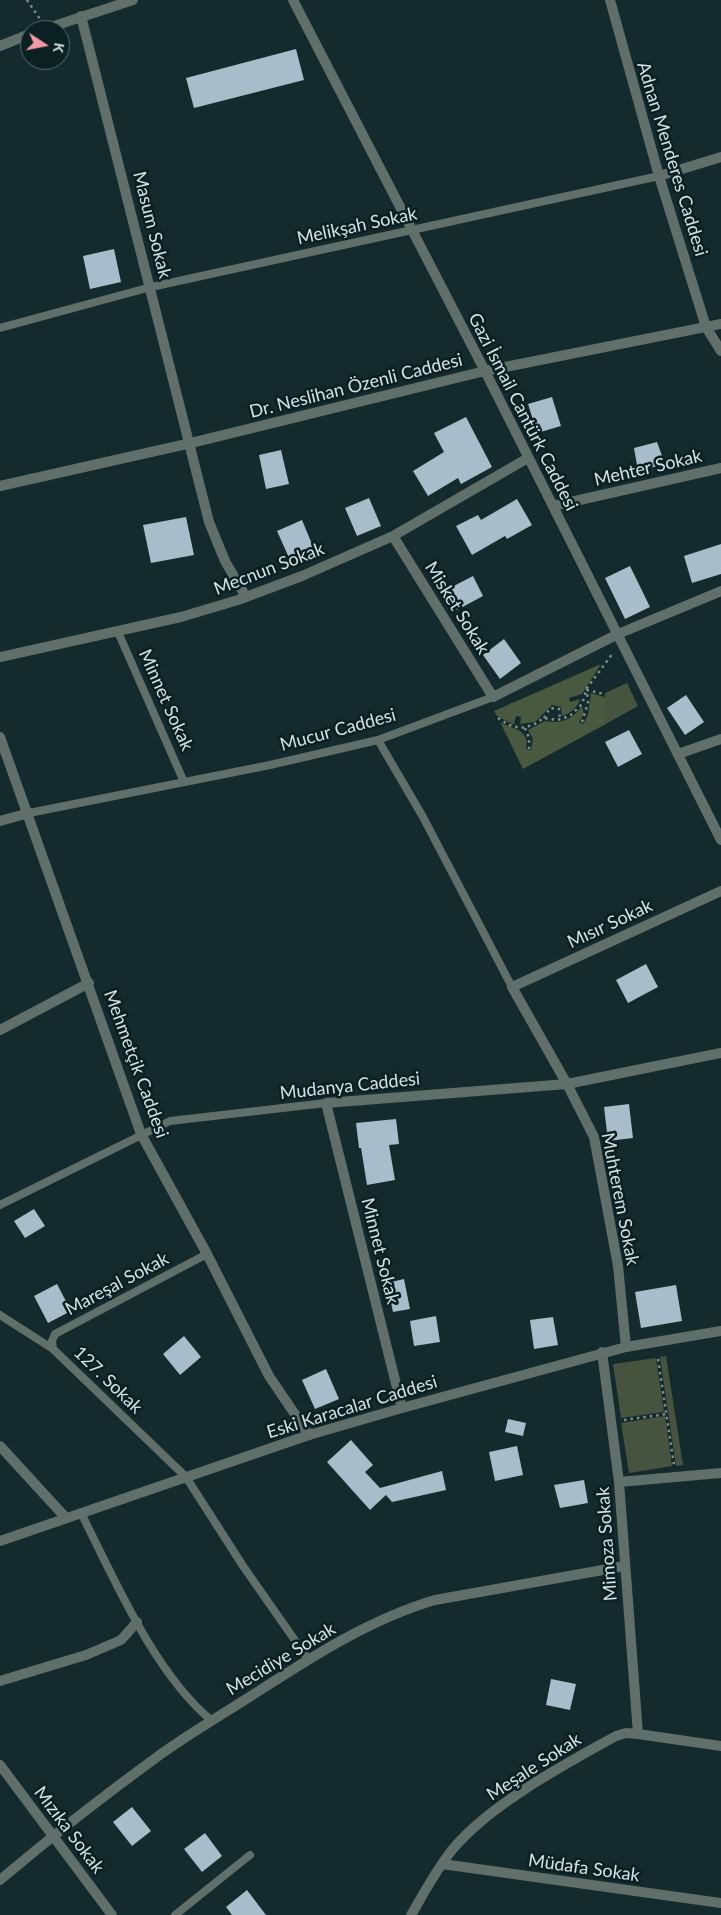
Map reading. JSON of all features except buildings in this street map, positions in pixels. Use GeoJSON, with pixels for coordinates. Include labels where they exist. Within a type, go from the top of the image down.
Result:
{"type":"FeatureCollection","features":[{"type":"Feature","properties":{"kind":"street"},"geometry":{"type":"LineString","coordinates":[[70,20],[133,0]]}},
{"type":"Feature","properties":{"kind":"street","name":"Gazi İsmail Cantürk Caddesi"},"geometry":{"type":"LineString","coordinates":[[293,0],[410,231],[553,506],[721,840]]}},
{"type":"Feature","properties":{"kind":"street","name":"Adnan Menderes Caddesi"},"geometry":{"type":"LineString","coordinates":[[610,0],[659,176],[706,327],[721,351]]}},
{"type":"Feature","properties":{"kind":"street","name":"Masum Sokak"},"geometry":{"type":"LineString","coordinates":[[82,16],[217,544],[246,597]]}},
{"type":"Feature","properties":{"kind":"street"},"geometry":{"type":"LineString","coordinates":[[0,46],[20,38]]}},
{"type":"Feature","properties":{"kind":"street","name":"Melikşah Sokak"},"geometry":{"type":"LineString","coordinates":[[659,176],[721,157]]}},
{"type":"Feature","properties":{"kind":"street","name":"Dr. Neslihan Özenli Caddesi"},"geometry":{"type":"LineString","coordinates":[[0,486],[191,444],[484,371],[721,324]]}},
{"type":"Feature","properties":{"kind":"street","name":"Mecnun Sokak"},"geometry":{"type":"LineString","coordinates":[[0,656],[181,617],[246,597],[302,576],[393,536],[528,458]]}},
{"type":"Feature","properties":{"kind":"street","name":"Mehter Sokak"},"geometry":{"type":"LineString","coordinates":[[553,506],[721,468]]}},
{"type":"Feature","properties":{"kind":"street","name":"Misket Sokak"},"geometry":{"type":"LineString","coordinates":[[393,536],[493,697]]}},
{"type":"Feature","properties":{"kind":"street","name":"Mucur Caddesi"},"geometry":{"type":"LineString","coordinates":[[493,697],[721,591]]}},
{"type":"Feature","properties":{"kind":"street","name":"Mehmetçik Caddesi"},"geometry":{"type":"LineString","coordinates":[[0,737],[29,813],[141,1134],[207,1254],[269,1376],[309,1435]]}},
{"type":"Feature","properties":{"kind":"street"},"geometry":{"type":"LineString","coordinates":[[678,754],[721,739]]}},
{"type":"Feature","properties":{"kind":"street","name":"Mucur Caddesi"},"geometry":{"type":"LineString","coordinates":[[0,821],[29,813]]}},
{"type":"Feature","properties":{"kind":"street","name":"Mısır Sokak"},"geometry":{"type":"LineString","coordinates":[[512,987],[721,891]]}},
{"type":"Feature","properties":{"kind":"street"},"geometry":{"type":"LineString","coordinates":[[0,1030],[89,983]]}},
{"type":"Feature","properties":{"kind":"street","name":"Muhterem Sokak"},"geometry":{"type":"LineString","coordinates":[[512,987],[567,1084],[594,1137],[618,1266],[626,1347]]}},
{"type":"Feature","properties":{"kind":"street","name":"Mudanya Caddesi"},"geometry":{"type":"LineString","coordinates":[[326,1103],[567,1084],[721,1053]]}},
{"type":"Feature","properties":{"kind":"street","name":"Minnet Sokak"},"geometry":{"type":"LineString","coordinates":[[326,1103],[402,1408]]}},
{"type":"Feature","properties":{"kind":"street","name":"Eski Karacalar Caddesi"},"geometry":{"type":"LineString","coordinates":[[0,1541],[309,1435],[602,1352],[721,1331]]}},
{"type":"Feature","properties":{"kind":"street","name":"Mimoza Sokak"},"geometry":{"type":"LineString","coordinates":[[602,1352],[619,1482],[638,1734]]}},
{"type":"Feature","properties":{"kind":"street"},"geometry":{"type":"LineString","coordinates":[[0,1446],[66,1518]]}},
{"type":"Feature","properties":{"kind":"street"},"geometry":{"type":"LineString","coordinates":[[619,1482],[721,1472]]}},
{"type":"Feature","properties":{"kind":"street","name":"Mecidiye Sokak"},"geometry":{"type":"LineString","coordinates":[[0,1880],[52,1836],[163,1752],[308,1659],[376,1622],[413,1606],[435,1600],[625,1566]]}},
{"type":"Feature","properties":{"kind":"street"},"geometry":{"type":"LineString","coordinates":[[0,1681],[86,1655],[121,1640],[136,1622]]}},
{"type":"Feature","properties":{"kind":"street","name":"Meşale Sokak"},"geometry":{"type":"LineString","coordinates":[[411,1915],[442,1864],[463,1838],[488,1816],[556,1770],[616,1736],[626,1733],[638,1734],[721,1746]]}},
{"type":"Feature","properties":{"kind":"street","name":"Mızıka Sokak"},"geometry":{"type":"LineString","coordinates":[[0,1765],[112,1915]]}},
{"type":"Feature","properties":{"kind":"street","name":"Müdafa Sokak"},"geometry":{"type":"LineString","coordinates":[[442,1864],[721,1904]]}},
{"type":"Feature","properties":{"kind":"lane","name":"Melikşah Sokak"},"geometry":{"type":"LineString","coordinates":[[0,328],[151,287],[659,176]]}},
{"type":"Feature","properties":{"kind":"lane","name":"Minnet Sokak"},"geometry":{"type":"LineString","coordinates":[[118,632],[184,782]]}},
{"type":"Feature","properties":{"kind":"lane","name":"Mucur Caddesi"},"geometry":{"type":"LineString","coordinates":[[29,813],[378,740],[493,697]]}},
{"type":"Feature","properties":{"kind":"lane"},"geometry":{"type":"LineString","coordinates":[[378,740],[423,817],[512,987]]}},
{"type":"Feature","properties":{"kind":"lane","name":"Mudanya Caddesi"},"geometry":{"type":"LineString","coordinates":[[0,1205],[170,1121],[326,1103]]}},
{"type":"Feature","properties":{"kind":"lane","name":"Mareşal Sokak"},"geometry":{"type":"LineString","coordinates":[[53,1349],[52,1341],[55,1334],[207,1254]]}},
{"type":"Feature","properties":{"kind":"lane","name":"127. Sokak"},"geometry":{"type":"LineString","coordinates":[[0,1315],[53,1349],[186,1477],[233,1551],[308,1659]]}},
{"type":"Feature","properties":{"kind":"lane"},"geometry":{"type":"LineString","coordinates":[[81,1514],[136,1622],[191,1704],[212,1721]]}},
{"type":"Feature","properties":{"kind":"lane"},"geometry":{"type":"LineString","coordinates":[[175,1915],[250,1855]]}},
{"type":"Feature","properties":{"kind":"path"},"geometry":{"type":"LineString","coordinates":[[28,0],[39,20]]}},
{"type":"Feature","properties":{"kind":"path"},"geometry":{"type":"LineString","coordinates":[[544,718],[560,719],[570,716],[580,707],[587,690],[619,638]]}},
{"type":"Feature","properties":{"kind":"path"},"geometry":{"type":"LineString","coordinates":[[587,690],[604,694]]}},
{"type":"Feature","properties":{"kind":"path"},"geometry":{"type":"LineString","coordinates":[[582,722],[588,703],[587,690]]}},
{"type":"Feature","properties":{"kind":"path"},"geometry":{"type":"LineString","coordinates":[[498,718],[509,725],[525,728],[544,718],[550,708],[555,707],[559,709],[560,719]]}},
{"type":"Feature","properties":{"kind":"path"},"geometry":{"type":"LineString","coordinates":[[525,728],[529,738],[529,749]]}},
{"type":"Feature","properties":{"kind":"path"},"geometry":{"type":"LineString","coordinates":[[658,1359],[674,1465]]}},
{"type":"Feature","properties":{"kind":"path"},"geometry":{"type":"LineString","coordinates":[[611,1422],[667,1414]]}},
{"type":"Feature","properties":{"kind":"green space"},"geometry":{"type":"Polygon","coordinates":[[[601,664],[582,694],[569,698],[570,702],[580,699],[576,707],[565,715],[562,716],[561,707],[552,705],[535,722],[520,724],[521,717],[516,716],[514,725],[497,716],[494,711],[601,664]]]}},
{"type":"Feature","properties":{"kind":"green space"},"geometry":{"type":"Polygon","coordinates":[[[627,683],[638,706],[604,725],[603,708],[605,693],[627,683]]]}},
{"type":"Feature","properties":{"kind":"green space"},"geometry":{"type":"Polygon","coordinates":[[[591,693],[604,697],[604,725],[523,769],[500,722],[520,731],[526,737],[526,749],[531,750],[533,739],[528,730],[545,721],[556,722],[566,720],[574,715],[582,706],[584,714],[579,722],[583,724],[588,715],[591,693]]]}},
{"type":"Feature","properties":{"kind":"green space"},"geometry":{"type":"Polygon","coordinates":[[[666,1356],[683,1465],[676,1466],[660,1357],[666,1356]]]}},
{"type":"Feature","properties":{"kind":"green space"},"geometry":{"type":"Polygon","coordinates":[[[656,1358],[664,1412],[621,1418],[613,1364],[656,1358]]]}},
{"type":"Feature","properties":{"kind":"green space"},"geometry":{"type":"Polygon","coordinates":[[[665,1416],[672,1466],[629,1473],[621,1423],[665,1416]]]}}]}
